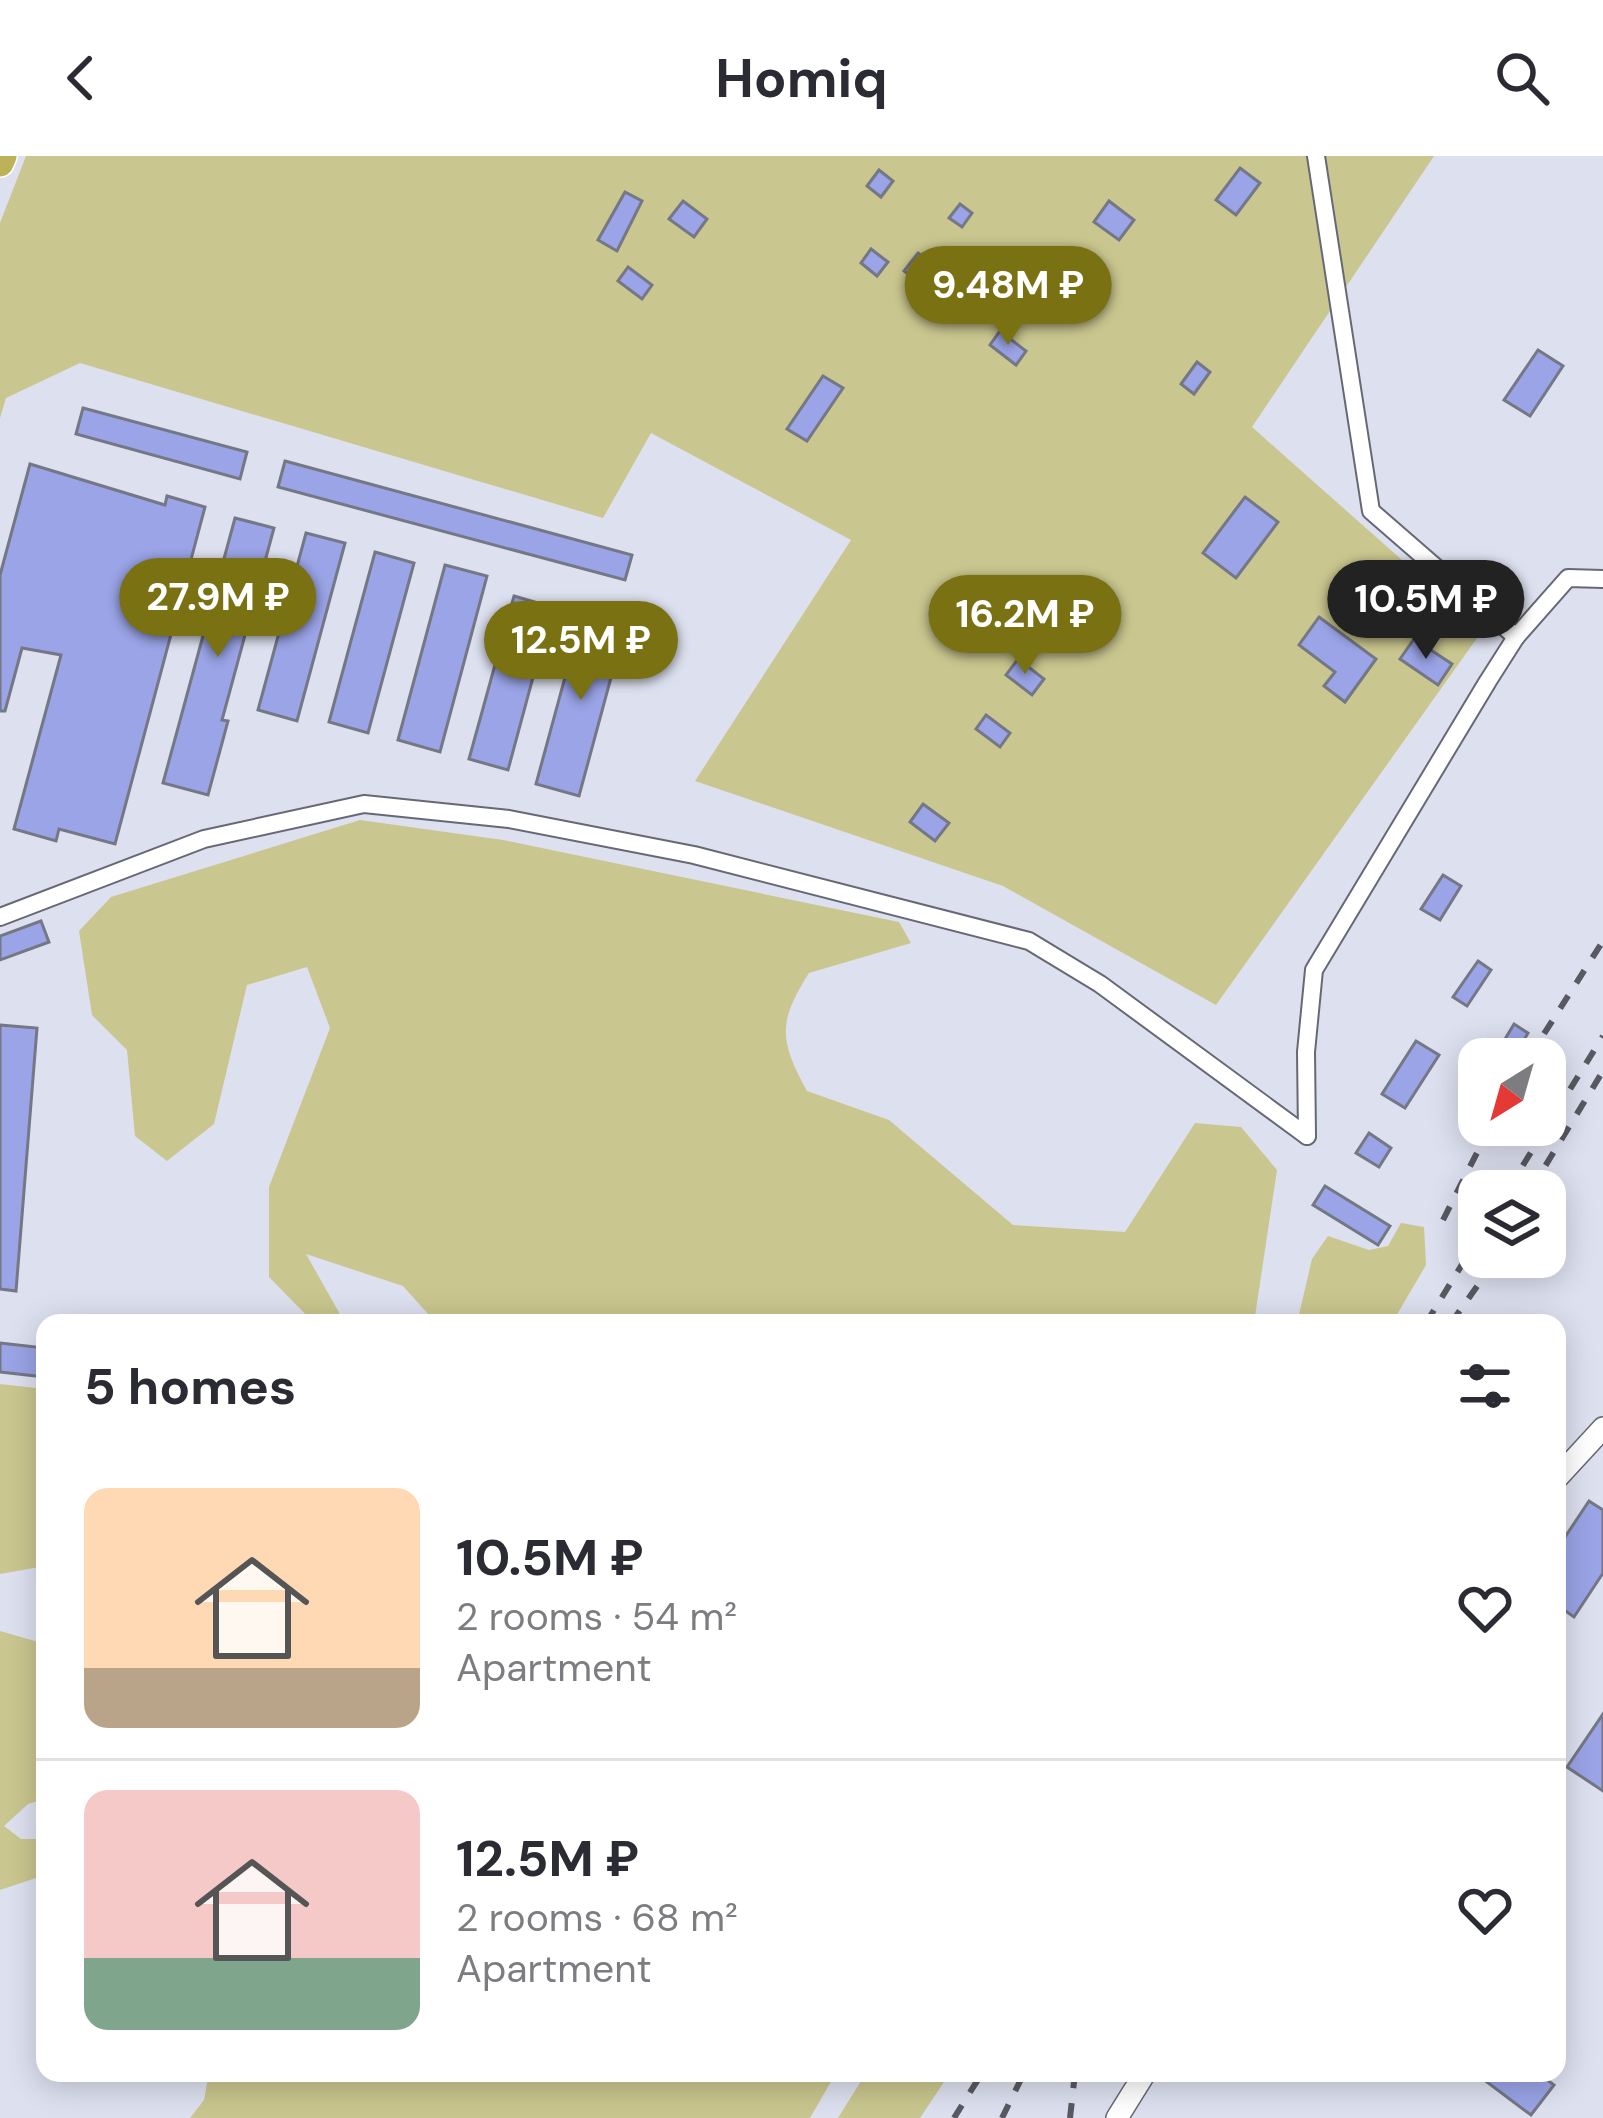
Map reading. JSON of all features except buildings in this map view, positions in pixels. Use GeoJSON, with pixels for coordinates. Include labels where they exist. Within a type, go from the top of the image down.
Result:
{"type":"FeatureCollection","features":[{"type":"Feature","properties":{"kind":"street"},"geometry":{"type":"LineString","coordinates":[[1316,156],[1370,511],[1516,637]]}},
{"type":"Feature","properties":{"kind":"street"},"geometry":{"type":"LineString","coordinates":[[0,917],[204,839],[364,804],[509,819],[694,855],[1029,941],[1100,984],[1307,1136],[1306,1052],[1314,970],[1516,637],[1568,578],[1603,579]]}},
{"type":"Feature","properties":{"kind":"street"},"geometry":{"type":"LineString","coordinates":[[1566,1468],[1603,1428]]}},
{"type":"Feature","properties":{"kind":"street"},"geometry":{"type":"LineString","coordinates":[[1117,2118],[1139,2082]]}},
{"type":"Feature","properties":{"kind":"shaded area"},"geometry":{"type":"Polygon","coordinates":[[[26,156],[1434,156],[1252,427],[1482,631],[1216,1005],[1003,886],[695,781],[851,540],[651,433],[603,518],[80,363],[6,398],[0,418],[0,223],[26,156]]]}},
{"type":"Feature","properties":{"kind":"shaded area"},"geometry":{"type":"Polygon","coordinates":[[[360,820],[503,840],[899,922],[911,943],[809,973],[799,990],[787,1018],[787,1044],[807,1091],[889,1120],[1013,1225],[1125,1232],[1195,1123],[1241,1127],[1277,1170],[1255,1314],[428,1314],[403,1286],[306,1254],[340,1314],[305,1314],[269,1277],[269,1187],[330,1028],[307,967],[247,985],[214,1124],[167,1161],[135,1136],[127,1050],[92,1015],[79,931],[111,897],[360,820]]]}},
{"type":"Feature","properties":{"kind":"shaded area"},"geometry":{"type":"Polygon","coordinates":[[[1401,1223],[1424,1227],[1426,1265],[1397,1314],[1299,1314],[1312,1259],[1328,1236],[1369,1250],[1388,1246],[1401,1223]]]}},
{"type":"Feature","properties":{"kind":"shaded area"},"geometry":{"type":"Polygon","coordinates":[[[0,1384],[36,1388],[36,1568],[0,1574],[0,1384]]]}},
{"type":"Feature","properties":{"kind":"shaded area"},"geometry":{"type":"Polygon","coordinates":[[[0,1631],[36,1641],[36,1802],[4,1826],[21,1839],[36,1839],[36,1878],[0,1890],[0,1631]]]}},
{"type":"Feature","properties":{"kind":"shaded area"},"geometry":{"type":"Polygon","coordinates":[[[207,2082],[831,2082],[810,2118],[190,2118],[204,2100],[207,2082]]]}},
{"type":"Feature","properties":{"kind":"shaded area"},"geometry":{"type":"Polygon","coordinates":[[[860,2082],[944,2082],[920,2118],[838,2118],[860,2082]]]}},
{"type":"Feature","properties":{"kind":"railway"},"geometry":{"type":"LineString","coordinates":[[1541,1038],[1603,941]]}},
{"type":"Feature","properties":{"kind":"railway"},"geometry":{"type":"LineString","coordinates":[[1520,1170],[1603,1036]]}},
{"type":"Feature","properties":{"kind":"railway"},"geometry":{"type":"LineString","coordinates":[[1543,1170],[1603,1071]]}},
{"type":"Feature","properties":{"kind":"railway"},"geometry":{"type":"LineString","coordinates":[[1443,1220],[1480,1146]]}},
{"type":"Feature","properties":{"kind":"railway"},"geometry":{"type":"LineString","coordinates":[[1432,1314],[1458,1271]]}},
{"type":"Feature","properties":{"kind":"railway"},"geometry":{"type":"LineString","coordinates":[[1457,1314],[1483,1278]]}},
{"type":"Feature","properties":{"kind":"railway"},"geometry":{"type":"LineString","coordinates":[[954,2118],[976,2082]]}},
{"type":"Feature","properties":{"kind":"railway"},"geometry":{"type":"LineString","coordinates":[[1002,2118],[1020,2082]]}},
{"type":"Feature","properties":{"kind":"railway"},"geometry":{"type":"LineString","coordinates":[[1070,2118],[1074,2082]]}}]}
